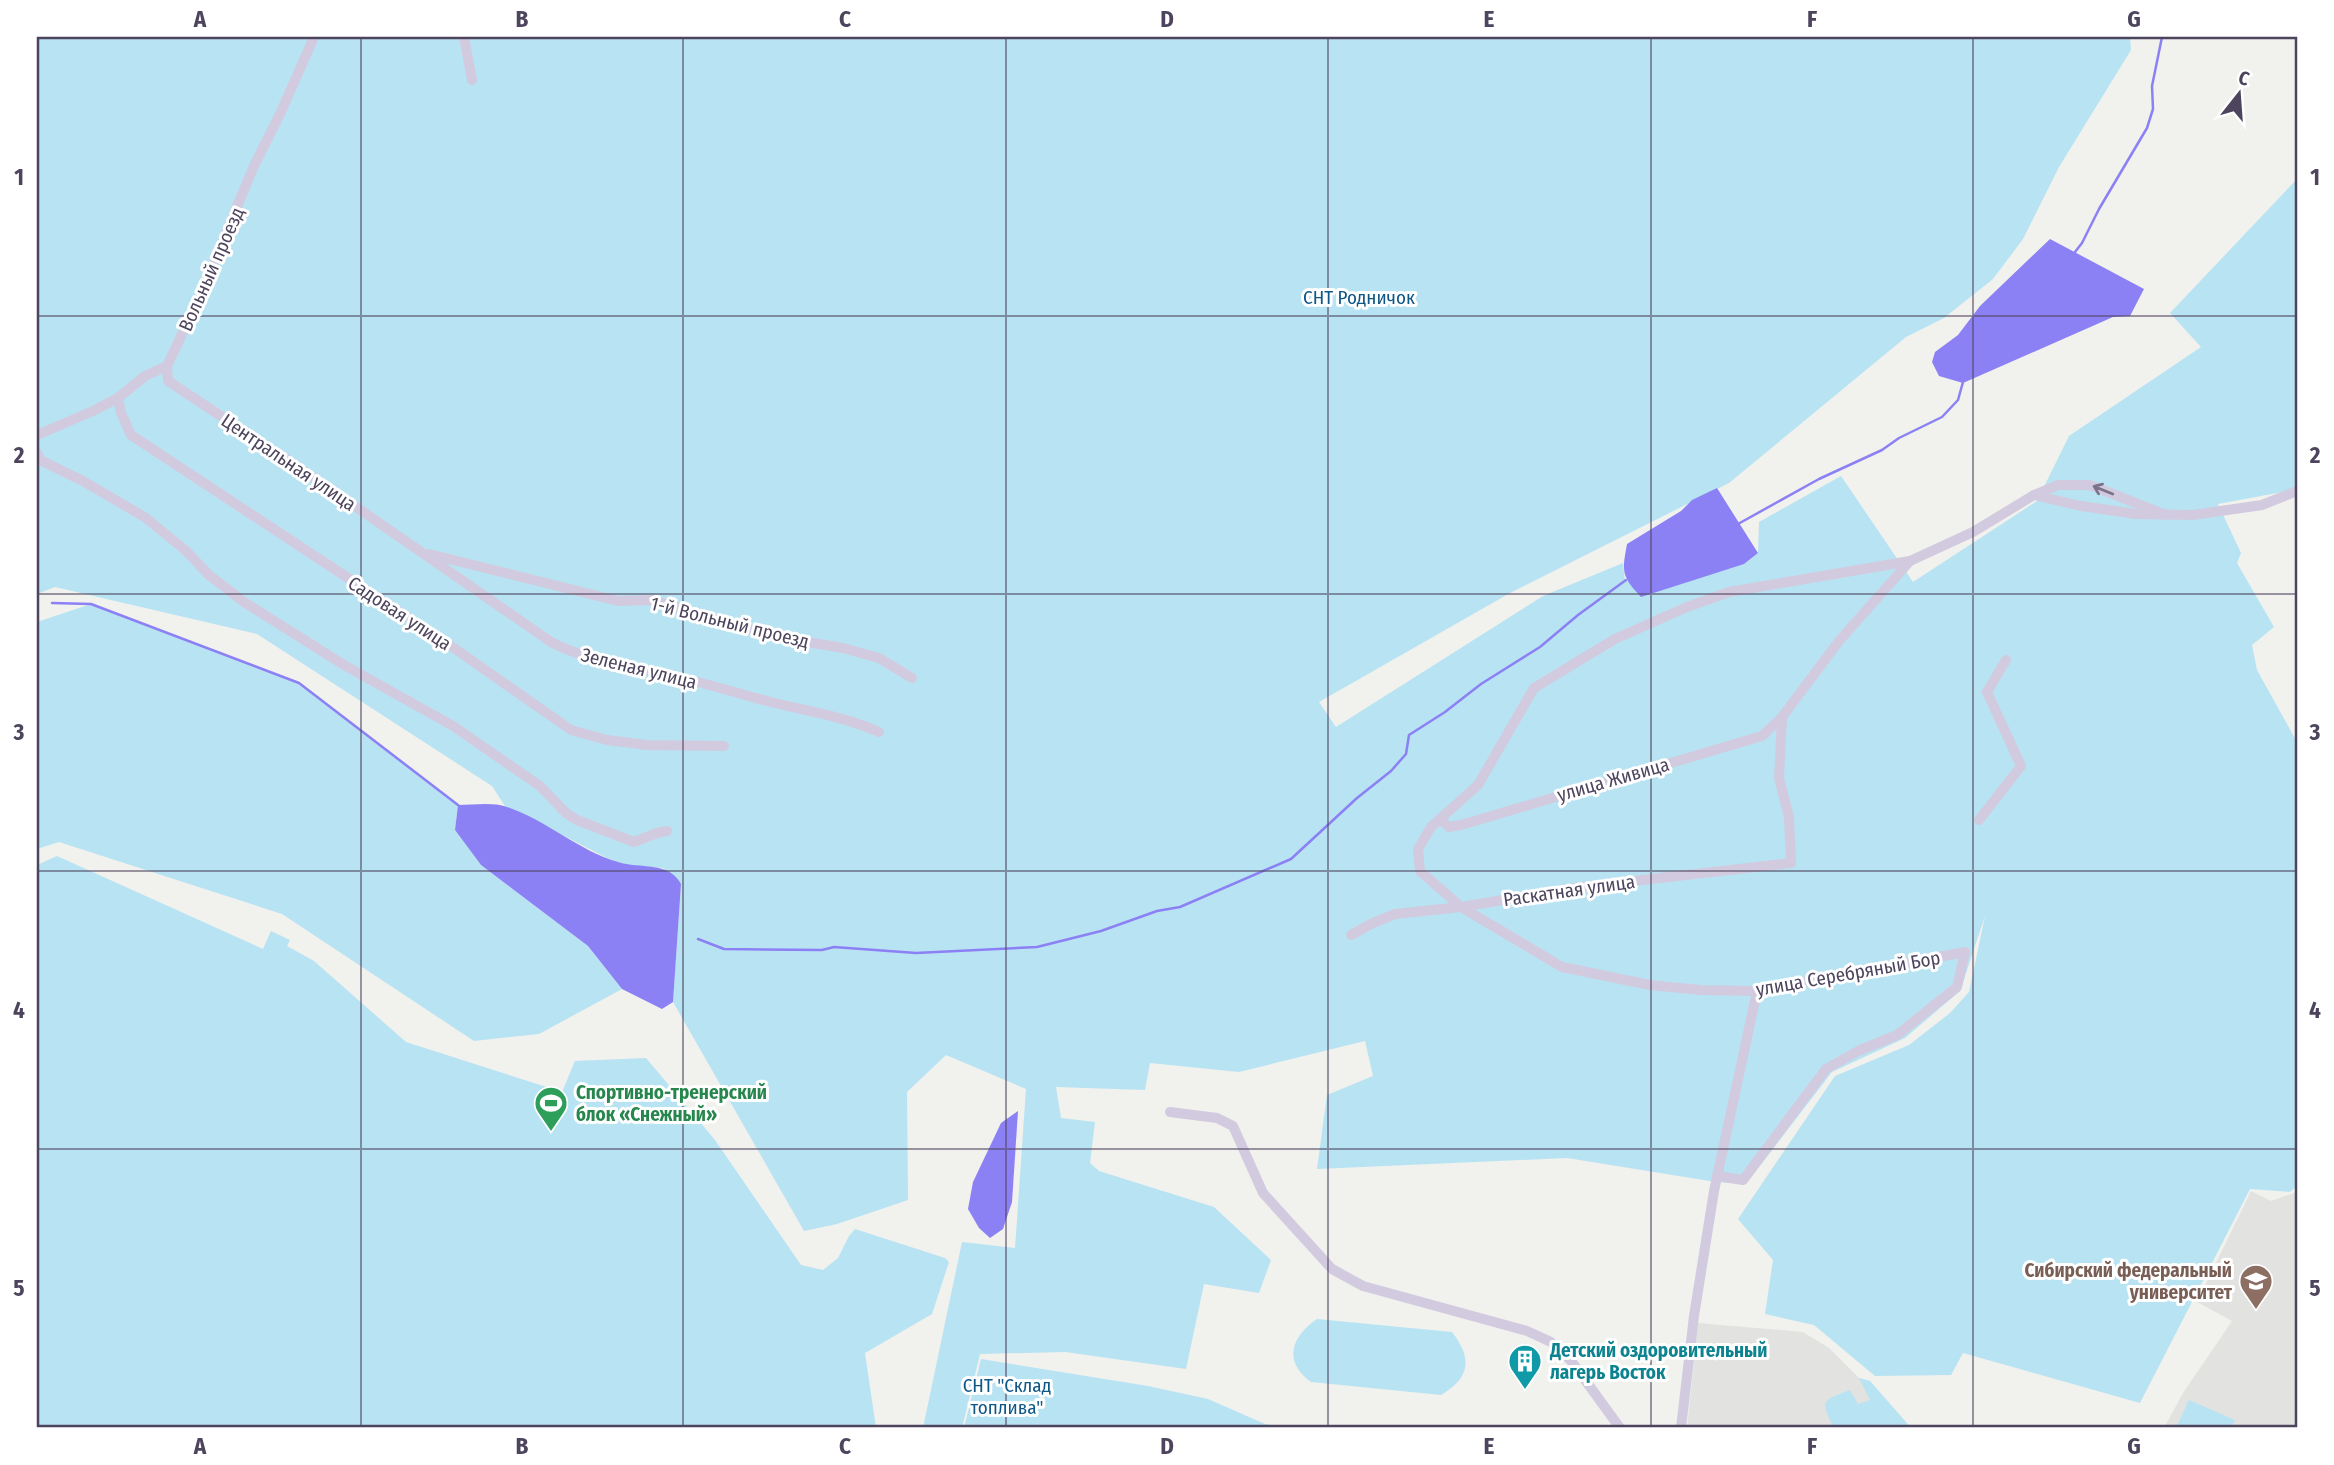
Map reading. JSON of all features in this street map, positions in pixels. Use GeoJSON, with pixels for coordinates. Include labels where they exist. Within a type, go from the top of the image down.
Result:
{"type":"FeatureCollection","features":[{"type":"Feature","properties":{"kind":"street","name":"Вольный проезд"},"geometry":{"type":"LineString","coordinates":[[167,366],[254,166],[281,114],[314,37]]}},
{"type":"Feature","properties":{"kind":"street"},"geometry":{"type":"LineString","coordinates":[[464,37],[472,80]]}},
{"type":"Feature","properties":{"kind":"street"},"geometry":{"type":"LineString","coordinates":[[37,435],[118,398],[145,376],[167,366]]}},
{"type":"Feature","properties":{"kind":"street","name":"Центральная улица"},"geometry":{"type":"LineString","coordinates":[[167,366],[168,381],[421,552]]}},
{"type":"Feature","properties":{"kind":"street","name":"Садовая улица"},"geometry":{"type":"LineString","coordinates":[[118,398],[121,413],[131,435],[440,639],[570,730],[607,740],[647,745],[724,747]]}},
{"type":"Feature","properties":{"kind":"street"},"geometry":{"type":"LineString","coordinates":[[37,453],[40,460],[83,481],[146,518],[185,550],[209,575],[244,602],[344,665],[463,733],[540,786],[566,813],[577,820],[634,842],[667,831]]}},
{"type":"Feature","properties":{"kind":"street"},"geometry":{"type":"LineString","coordinates":[[1910,561],[1973,533],[2034,495],[2058,485],[2090,485],[2166,515]]}},
{"type":"Feature","properties":{"kind":"street"},"geometry":{"type":"LineString","coordinates":[[2034,495],[2081,506],[2166,515],[2193,515],[2262,505],[2297,491]]}},
{"type":"Feature","properties":{"kind":"street","name":"1-й Вольный проезд"},"geometry":{"type":"LineString","coordinates":[[421,552],[618,601],[652,600],[789,639],[844,648],[879,658],[912,678]]}},
{"type":"Feature","properties":{"kind":"street","name":"Зеленая улица"},"geometry":{"type":"LineString","coordinates":[[421,552],[566,650],[768,702],[854,720],[880,732]]}},
{"type":"Feature","properties":{"kind":"street","name":"улица Живица"},"geometry":{"type":"LineString","coordinates":[[1440,820],[1449,827],[1461,825],[1762,736],[1782,717],[1839,641],[1910,561]]}},
{"type":"Feature","properties":{"kind":"street","name":"улица Серебряный Бор"},"geometry":{"type":"LineString","coordinates":[[1717,1176],[1743,1180],[1826,1069],[1858,1051],[1897,1035],[1956,988],[1965,952],[1757,991],[1700,990],[1650,985],[1562,967],[1461,907],[1420,871],[1418,849],[1431,827],[1478,785],[1534,688],[1615,639],[1728,592],[1910,561]]}},
{"type":"Feature","properties":{"kind":"street"},"geometry":{"type":"LineString","coordinates":[[1979,820],[2021,765],[1987,692],[2006,660]]}},
{"type":"Feature","properties":{"kind":"street","name":"Раскатная улица"},"geometry":{"type":"LineString","coordinates":[[1351,935],[1395,914],[1461,907],[1581,887],[1791,863],[1788,817],[1779,778],[1782,717]]}},
{"type":"Feature","properties":{"kind":"street"},"geometry":{"type":"LineString","coordinates":[[1681,1428],[1694,1316],[1717,1176],[1757,991]]}},
{"type":"Feature","properties":{"kind":"street"},"geometry":{"type":"LineString","coordinates":[[1170,1112],[1217,1118],[1233,1126],[1263,1193],[1332,1269],[1363,1286],[1527,1331],[1551,1342],[1572,1362],[1620,1428]]}},
{"type":"Feature","properties":{"kind":"shaded area"},"geometry":{"type":"Polygon","coordinates":[[[2050,239],[2144,289],[2130,316],[2113,317],[1963,383],[1939,376],[1932,362],[1935,352],[1958,335],[1980,306],[2050,239]]]}},
{"type":"Feature","properties":{"kind":"shaded area"},"geometry":{"type":"Polygon","coordinates":[[[1717,488],[1758,553],[1744,564],[1641,597],[1626,578],[1624,561],[1627,544],[1681,511],[1692,500],[1717,488]]]}},
{"type":"Feature","properties":{"kind":"shaded area"},"geometry":{"type":"Polygon","coordinates":[[[458,805],[501,805],[604,857],[627,864],[662,869],[676,877],[681,884],[673,1002],[662,1009],[622,989],[588,946],[481,865],[455,830],[458,805]]]}},
{"type":"Feature","properties":{"kind":"shaded area"},"geometry":{"type":"Polygon","coordinates":[[[1018,1111],[1012,1202],[1003,1229],[990,1238],[979,1228],[968,1209],[973,1182],[1001,1123],[1018,1111]]]}},
{"type":"Feature","properties":{"kind":"shaded area","name":"Сибирский федеральный университет"},"geometry":{"type":"Polygon","coordinates":[[[2251,1191],[2271,1201],[2297,1192],[2297,1428],[2164,1428],[2183,1393],[2232,1321],[2197,1302],[2251,1191]]]}},
{"type":"Feature","properties":{"kind":"shaded area"},"geometry":{"type":"Polygon","coordinates":[[[1698,1323],[1803,1332],[1829,1348],[1859,1378],[1870,1381],[1911,1428],[1687,1428],[1698,1323]]]}},
{"type":"Feature","properties":{"kind":"green space","name":"СНТ Родничок"},"geometry":{"type":"Polygon","coordinates":[[[37,37],[2130,37],[2131,50],[2059,167],[2023,239],[1993,279],[1944,318],[1906,337],[1729,483],[1510,593],[1319,702],[1336,727],[1543,596],[1623,563],[1625,581],[1744,564],[1758,553],[1759,522],[1841,476],[1913,582],[2037,501],[2069,436],[2201,347],[2170,313],[2296,180],[2297,486],[2288,491],[2218,504],[2241,553],[2237,563],[2274,627],[2252,645],[2257,670],[2297,742],[2297,1186],[2290,1192],[2250,1189],[2140,1403],[1963,1353],[1951,1375],[1875,1376],[1814,1325],[1765,1314],[1773,1260],[1738,1219],[1835,1076],[1909,1045],[1950,1013],[1969,992],[1985,916],[1960,991],[1905,1038],[1832,1072],[1746,1184],[1716,1182],[1567,1158],[1317,1169],[1327,1095],[1373,1076],[1365,1041],[1239,1072],[1150,1063],[1145,1090],[1056,1087],[1061,1118],[1095,1122],[1090,1163],[1099,1171],[1214,1207],[1271,1260],[1259,1293],[1204,1284],[1186,1369],[1065,1352],[980,1354],[962,1428],[923,1428],[962,1242],[1015,1248],[1026,1089],[946,1055],[907,1092],[908,1200],[837,1224],[804,1231],[673,1002],[681,884],[663,868],[615,862],[505,806],[492,786],[257,634],[55,587],[37,594],[37,37]]]}},
{"type":"Feature","properties":{"kind":"green space"},"geometry":{"type":"Polygon","coordinates":[[[91,604],[299,683],[458,805],[455,830],[481,865],[588,946],[622,989],[539,1034],[474,1041],[282,914],[59,842],[37,849],[37,622],[91,604]]]}},
{"type":"Feature","properties":{"kind":"green space"},"geometry":{"type":"Polygon","coordinates":[[[57,856],[263,949],[271,931],[290,940],[287,946],[314,961],[406,1042],[562,1092],[575,1061],[646,1058],[715,1140],[801,1265],[823,1270],[838,1258],[855,1229],[945,1258],[949,1262],[932,1314],[865,1353],[876,1428],[37,1428],[37,865],[57,856]]]}},
{"type":"Feature","properties":{"kind":"green space"},"geometry":{"type":"Polygon","coordinates":[[[1317,1319],[1452,1332],[1463,1350],[1463,1374],[1441,1395],[1311,1382],[1296,1366],[1294,1349],[1301,1333],[1317,1319]]]}},
{"type":"Feature","properties":{"kind":"green space","name":"СНТ \"Склад топлива\""},"geometry":{"type":"Polygon","coordinates":[[[981,1359],[1148,1386],[1208,1399],[1265,1424],[1289,1428],[964,1428],[981,1359]]]}},
{"type":"Feature","properties":{"kind":"green space"},"geometry":{"type":"Polygon","coordinates":[[[1859,1378],[1870,1381],[1911,1428],[1834,1428],[1825,1407],[1829,1399],[1850,1390],[1858,1404],[1870,1400],[1859,1378]]]}},
{"type":"Feature","properties":{"kind":"green space"},"geometry":{"type":"Polygon","coordinates":[[[2189,1400],[2235,1420],[2231,1428],[2176,1428],[2189,1400]]]}},
{"type":"Feature","properties":{"kind":"waterway"},"geometry":{"type":"LineString","coordinates":[[2075,252],[2147,128],[2153,109],[2152,86],[2162,37]]}},
{"type":"Feature","properties":{"kind":"waterway"},"geometry":{"type":"LineString","coordinates":[[1738,524],[1819,479],[1882,450],[1899,438],[1942,417],[1958,400],[1963,382]]}},
{"type":"Feature","properties":{"kind":"waterway"},"geometry":{"type":"LineString","coordinates":[[698,939],[724,949],[822,950],[834,947],[916,953],[1037,947],[1101,931],[1157,911],[1180,907],[1291,859],[1357,798],[1391,771],[1406,754],[1409,735],[1481,684],[1540,647],[1626,580]]}},
{"type":"Feature","properties":{"kind":"waterway"},"geometry":{"type":"LineString","coordinates":[[52,603],[91,604],[299,683],[458,805]]}},
{"type":"Feature","properties":{"kind":"place","name":"Спортивно-тренерский блок «Снежный»"},"geometry":{"type":"Point","coordinates":[551,1133]}},
{"type":"Feature","properties":{"kind":"place","name":"Сибирский федеральный университет"},"geometry":{"type":"Point","coordinates":[2256,1311]}},
{"type":"Feature","properties":{"kind":"place","name":"Детский оздоровительный лагерь Восток"},"geometry":{"type":"Point","coordinates":[1525,1391]}}]}
